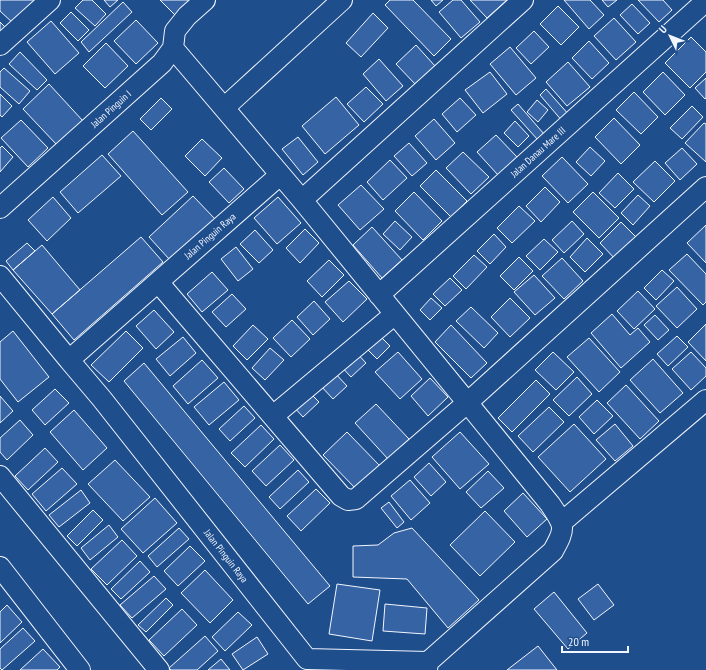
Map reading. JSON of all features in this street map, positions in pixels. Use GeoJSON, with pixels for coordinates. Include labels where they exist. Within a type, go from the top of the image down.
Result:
{"type":"FeatureCollection","features":[{"type":"Feature","properties":{"kind":"street"},"geometry":{"type":"LineString","coordinates":[[0,45],[50,0]]}},
{"type":"Feature","properties":{"kind":"street","name":"Jalan Pinguin I"},"geometry":{"type":"LineString","coordinates":[[0,208],[162,62],[173,48],[175,31],[187,16],[205,0]]}},
{"type":"Feature","properties":{"kind":"street"},"geometry":{"type":"LineString","coordinates":[[224,108],[342,0]]}},
{"type":"Feature","properties":{"kind":"street"},"geometry":{"type":"LineString","coordinates":[[302,200],[522,0]]}},
{"type":"Feature","properties":{"kind":"street","name":"Jalan Danau Mare III"},"geometry":{"type":"LineString","coordinates":[[379,295],[700,7]]}},
{"type":"Feature","properties":{"kind":"street"},"geometry":{"type":"LineString","coordinates":[[173,48],[302,200],[550,504],[562,522],[561,536],[553,551],[427,666]]}},
{"type":"Feature","properties":{"kind":"street","name":"Jalan Pinguin Raya"},"geometry":{"type":"LineString","coordinates":[[69,360],[280,175]]}},
{"type":"Feature","properties":{"kind":"street"},"geometry":{"type":"LineString","coordinates":[[158,282],[342,496],[348,500],[356,499],[467,403],[706,187]]}},
{"type":"Feature","properties":{"kind":"street","name":"Jalan Pinguin Raya"},"geometry":{"type":"LineString","coordinates":[[0,276],[102,399],[306,664],[427,666]]}},
{"type":"Feature","properties":{"kind":"street"},"geometry":{"type":"LineString","coordinates":[[273,416],[395,314]]}},
{"type":"Feature","properties":{"kind":"street"},"geometry":{"type":"LineString","coordinates":[[562,522],[706,400]]}},
{"type":"Feature","properties":{"kind":"street"},"geometry":{"type":"LineString","coordinates":[[0,476],[159,670]]}},
{"type":"Feature","properties":{"kind":"street"},"geometry":{"type":"LineString","coordinates":[[0,567],[80,670]]}},
{"type":"Feature","properties":{"kind":"building"},"geometry":{"type":"Polygon","coordinates":[[[0,0],[36,0],[14,24],[0,11],[0,0]]]}},
{"type":"Feature","properties":{"kind":"building"},"geometry":{"type":"Polygon","coordinates":[[[83,0],[92,0],[106,14],[95,26],[75,8],[83,0]]]}},
{"type":"Feature","properties":{"kind":"building"},"geometry":{"type":"Polygon","coordinates":[[[104,0],[118,0],[110,7],[104,0]]]}},
{"type":"Feature","properties":{"kind":"building"},"geometry":{"type":"Polygon","coordinates":[[[160,0],[192,0],[176,16],[160,0]]]}},
{"type":"Feature","properties":{"kind":"building"},"geometry":{"type":"Polygon","coordinates":[[[390,0],[413,0],[451,39],[434,56],[385,5],[390,0]]]}},
{"type":"Feature","properties":{"kind":"building"},"geometry":{"type":"Polygon","coordinates":[[[431,0],[443,0],[436,6],[431,0]]]}},
{"type":"Feature","properties":{"kind":"building"},"geometry":{"type":"Polygon","coordinates":[[[453,0],[461,0],[480,22],[461,38],[439,12],[453,0]]]}},
{"type":"Feature","properties":{"kind":"building"},"geometry":{"type":"Polygon","coordinates":[[[470,0],[507,0],[487,18],[470,0]]]}},
{"type":"Feature","properties":{"kind":"building"},"geometry":{"type":"Polygon","coordinates":[[[564,0],[590,0],[604,15],[589,29],[564,0]]]}},
{"type":"Feature","properties":{"kind":"building"},"geometry":{"type":"Polygon","coordinates":[[[602,0],[617,0],[608,7],[602,0]]]}},
{"type":"Feature","properties":{"kind":"building"},"geometry":{"type":"Polygon","coordinates":[[[638,0],[663,0],[672,10],[659,22],[638,0]]]}},
{"type":"Feature","properties":{"kind":"building"},"geometry":{"type":"Polygon","coordinates":[[[123,2],[132,12],[89,52],[81,42],[123,2]]]}},
{"type":"Feature","properties":{"kind":"building"},"geometry":{"type":"Polygon","coordinates":[[[632,4],[650,23],[638,34],[620,15],[632,4]]]}},
{"type":"Feature","properties":{"kind":"building"},"geometry":{"type":"Polygon","coordinates":[[[558,6],[579,27],[561,45],[540,24],[558,6]]]}},
{"type":"Feature","properties":{"kind":"building"},"geometry":{"type":"Polygon","coordinates":[[[71,12],[89,30],[78,41],[60,23],[71,12]]]}},
{"type":"Feature","properties":{"kind":"building"},"geometry":{"type":"Polygon","coordinates":[[[373,13],[388,28],[361,57],[346,43],[373,13]]]}},
{"type":"Feature","properties":{"kind":"building"},"geometry":{"type":"Polygon","coordinates":[[[614,18],[636,42],[616,60],[594,36],[614,18]]]}},
{"type":"Feature","properties":{"kind":"building"},"geometry":{"type":"Polygon","coordinates":[[[136,20],[158,43],[136,64],[114,41],[136,20]]]}},
{"type":"Feature","properties":{"kind":"building"},"geometry":{"type":"Polygon","coordinates":[[[51,21],[79,53],[55,74],[27,42],[51,21]]]}},
{"type":"Feature","properties":{"kind":"building"},"geometry":{"type":"Polygon","coordinates":[[[0,22],[8,30],[0,38],[0,22]]]}},
{"type":"Feature","properties":{"kind":"building"},"geometry":{"type":"Polygon","coordinates":[[[534,31],[549,47],[531,64],[516,48],[534,31]]]}},
{"type":"Feature","properties":{"kind":"building"},"geometry":{"type":"Polygon","coordinates":[[[691,37],[706,52],[706,72],[690,88],[665,63],[691,37]]]}},
{"type":"Feature","properties":{"kind":"building"},"geometry":{"type":"Polygon","coordinates":[[[589,41],[609,63],[592,79],[572,58],[589,41]]]}},
{"type":"Feature","properties":{"kind":"building"},"geometry":{"type":"Polygon","coordinates":[[[106,43],[128,66],[105,88],[83,66],[106,43]]]}},
{"type":"Feature","properties":{"kind":"building"},"geometry":{"type":"Polygon","coordinates":[[[416,45],[435,66],[416,85],[396,64],[416,45]]]}},
{"type":"Feature","properties":{"kind":"building"},"geometry":{"type":"Polygon","coordinates":[[[510,47],[536,78],[516,95],[490,64],[510,47]]]}},
{"type":"Feature","properties":{"kind":"building"},"geometry":{"type":"Polygon","coordinates":[[[20,52],[47,80],[37,90],[9,64],[20,52]]]}},
{"type":"Feature","properties":{"kind":"building"},"geometry":{"type":"Polygon","coordinates":[[[379,59],[403,86],[386,101],[363,74],[379,59]]]}},
{"type":"Feature","properties":{"kind":"building"},"geometry":{"type":"Polygon","coordinates":[[[568,62],[590,87],[567,106],[546,82],[568,62]]]}},
{"type":"Feature","properties":{"kind":"building"},"geometry":{"type":"Polygon","coordinates":[[[4,68],[30,91],[19,104],[0,87],[0,72],[4,68]]]}},
{"type":"Feature","properties":{"kind":"building"},"geometry":{"type":"Polygon","coordinates":[[[490,72],[507,94],[483,113],[465,90],[490,72]]]}},
{"type":"Feature","properties":{"kind":"building"},"geometry":{"type":"Polygon","coordinates":[[[663,72],[685,95],[665,115],[643,92],[663,72]]]}},
{"type":"Feature","properties":{"kind":"building"},"geometry":{"type":"Polygon","coordinates":[[[706,78],[706,98],[705,99],[695,88],[706,78]]]}},
{"type":"Feature","properties":{"kind":"building"},"geometry":{"type":"Polygon","coordinates":[[[49,84],[83,121],[57,145],[23,109],[49,84]]]}},
{"type":"Feature","properties":{"kind":"building"},"geometry":{"type":"Polygon","coordinates":[[[366,87],[383,104],[364,122],[347,104],[366,87]]]}},
{"type":"Feature","properties":{"kind":"building"},"geometry":{"type":"Polygon","coordinates":[[[546,89],[570,116],[563,122],[540,95],[546,89]]]}},
{"type":"Feature","properties":{"kind":"building"},"geometry":{"type":"Polygon","coordinates":[[[634,92],[658,117],[641,134],[616,110],[634,92]]]}},
{"type":"Feature","properties":{"kind":"building"},"geometry":{"type":"Polygon","coordinates":[[[0,94],[12,106],[2,117],[0,115],[0,94]]]}},
{"type":"Feature","properties":{"kind":"building"},"geometry":{"type":"Polygon","coordinates":[[[336,97],[359,125],[325,154],[302,126],[336,97]]]}},
{"type":"Feature","properties":{"kind":"building"},"geometry":{"type":"Polygon","coordinates":[[[161,98],[172,109],[151,130],[140,119],[161,98]]]}},
{"type":"Feature","properties":{"kind":"building"},"geometry":{"type":"Polygon","coordinates":[[[460,98],[476,115],[457,132],[442,114],[460,98]]]}},
{"type":"Feature","properties":{"kind":"building"},"geometry":{"type":"Polygon","coordinates":[[[537,100],[548,110],[538,122],[527,112],[537,100]]]}},
{"type":"Feature","properties":{"kind":"building"},"geometry":{"type":"Polygon","coordinates":[[[518,104],[544,134],[538,140],[511,110],[518,104]]]}},
{"type":"Feature","properties":{"kind":"building"},"geometry":{"type":"Polygon","coordinates":[[[692,106],[703,117],[682,139],[670,128],[692,106]]]}},
{"type":"Feature","properties":{"kind":"building"},"geometry":{"type":"Polygon","coordinates":[[[614,118],[640,145],[621,164],[595,137],[614,118]]]}},
{"type":"Feature","properties":{"kind":"building"},"geometry":{"type":"Polygon","coordinates":[[[434,119],[455,143],[436,160],[415,136],[434,119]]]}},
{"type":"Feature","properties":{"kind":"building"},"geometry":{"type":"Polygon","coordinates":[[[21,120],[48,148],[28,167],[1,138],[21,120]]]}},
{"type":"Feature","properties":{"kind":"building"},"geometry":{"type":"Polygon","coordinates":[[[515,121],[529,136],[518,147],[504,133],[515,121]]]}},
{"type":"Feature","properties":{"kind":"building"},"geometry":{"type":"Polygon","coordinates":[[[704,123],[706,124],[706,162],[685,143],[704,123]]]}},
{"type":"Feature","properties":{"kind":"building"},"geometry":{"type":"Polygon","coordinates":[[[133,131],[188,192],[162,215],[108,154],[133,131]]]}},
{"type":"Feature","properties":{"kind":"building"},"geometry":{"type":"Polygon","coordinates":[[[496,135],[517,157],[498,175],[477,152],[496,135]]]}},
{"type":"Feature","properties":{"kind":"building"},"geometry":{"type":"Polygon","coordinates":[[[298,137],[318,162],[303,175],[282,149],[298,137]]]}},
{"type":"Feature","properties":{"kind":"building"},"geometry":{"type":"Polygon","coordinates":[[[202,139],[222,158],[205,176],[185,156],[202,139]]]}},
{"type":"Feature","properties":{"kind":"building"},"geometry":{"type":"Polygon","coordinates":[[[409,143],[427,163],[412,176],[394,156],[409,143]]]}},
{"type":"Feature","properties":{"kind":"building"},"geometry":{"type":"Polygon","coordinates":[[[2,146],[13,157],[0,172],[0,148],[2,146]]]}},
{"type":"Feature","properties":{"kind":"building"},"geometry":{"type":"Polygon","coordinates":[[[590,147],[605,161],[591,176],[576,162],[590,147]]]}},
{"type":"Feature","properties":{"kind":"building"},"geometry":{"type":"Polygon","coordinates":[[[682,148],[697,164],[680,180],[665,163],[682,148]]]}},
{"type":"Feature","properties":{"kind":"building"},"geometry":{"type":"Polygon","coordinates":[[[463,152],[489,177],[471,194],[446,168],[463,152]]]}},
{"type":"Feature","properties":{"kind":"building"},"geometry":{"type":"Polygon","coordinates":[[[102,155],[121,176],[78,213],[60,192],[102,155]]]}},
{"type":"Feature","properties":{"kind":"building"},"geometry":{"type":"Polygon","coordinates":[[[562,157],[588,184],[568,203],[542,176],[562,157]]]}},
{"type":"Feature","properties":{"kind":"building"},"geometry":{"type":"Polygon","coordinates":[[[390,160],[407,178],[383,200],[367,182],[390,160]]]}},
{"type":"Feature","properties":{"kind":"building"},"geometry":{"type":"Polygon","coordinates":[[[655,161],[675,181],[654,202],[633,182],[655,161]]]}},
{"type":"Feature","properties":{"kind":"building"},"geometry":{"type":"Polygon","coordinates":[[[224,168],[244,189],[229,203],[209,182],[224,168]]]}},
{"type":"Feature","properties":{"kind":"building"},"geometry":{"type":"Polygon","coordinates":[[[436,170],[467,201],[451,217],[420,186],[436,170]]]}},
{"type":"Feature","properties":{"kind":"building"},"geometry":{"type":"Polygon","coordinates":[[[618,173],[634,189],[615,208],[599,193],[618,173]]]}},
{"type":"Feature","properties":{"kind":"building"},"geometry":{"type":"Polygon","coordinates":[[[361,185],[384,209],[360,230],[338,205],[361,185]]]}},
{"type":"Feature","properties":{"kind":"building"},"geometry":{"type":"Polygon","coordinates":[[[545,187],[560,202],[541,222],[526,206],[545,187]]]}},
{"type":"Feature","properties":{"kind":"building"},"geometry":{"type":"Polygon","coordinates":[[[414,192],[442,221],[423,240],[395,211],[414,192]]]}},
{"type":"Feature","properties":{"kind":"building"},"geometry":{"type":"Polygon","coordinates":[[[593,192],[619,218],[599,238],[573,212],[593,192]]]}},
{"type":"Feature","properties":{"kind":"building"},"geometry":{"type":"Polygon","coordinates":[[[638,195],[650,206],[633,225],[621,213],[638,195]]]}},
{"type":"Feature","properties":{"kind":"building"},"geometry":{"type":"Polygon","coordinates":[[[193,196],[215,219],[170,260],[149,237],[193,196]]]}},
{"type":"Feature","properties":{"kind":"building"},"geometry":{"type":"Polygon","coordinates":[[[53,197],[71,218],[47,241],[28,220],[53,197]]]}},
{"type":"Feature","properties":{"kind":"building"},"geometry":{"type":"Polygon","coordinates":[[[278,197],[301,223],[277,244],[254,218],[278,197]]]}},
{"type":"Feature","properties":{"kind":"building"},"geometry":{"type":"Polygon","coordinates":[[[519,206],[535,221],[512,243],[497,228],[519,206]]]}},
{"type":"Feature","properties":{"kind":"building"},"geometry":{"type":"Polygon","coordinates":[[[395,221],[412,237],[400,250],[383,234],[395,221]]]}},
{"type":"Feature","properties":{"kind":"building"},"geometry":{"type":"Polygon","coordinates":[[[572,221],[584,234],[564,253],[552,240],[572,221]]]}},
{"type":"Feature","properties":{"kind":"building"},"geometry":{"type":"Polygon","coordinates":[[[621,222],[638,239],[617,261],[600,243],[621,222]]]}},
{"type":"Feature","properties":{"kind":"building"},"geometry":{"type":"Polygon","coordinates":[[[706,225],[706,263],[687,243],[706,225]]]}},
{"type":"Feature","properties":{"kind":"building"},"geometry":{"type":"Polygon","coordinates":[[[372,227],[402,260],[382,278],[353,245],[372,227]]]}},
{"type":"Feature","properties":{"kind":"building"},"geometry":{"type":"Polygon","coordinates":[[[305,229],[319,243],[300,263],[286,248],[305,229]]]}},
{"type":"Feature","properties":{"kind":"building"},"geometry":{"type":"Polygon","coordinates":[[[255,230],[273,250],[259,263],[240,244],[255,230]]]}},
{"type":"Feature","properties":{"kind":"building"},"geometry":{"type":"Polygon","coordinates":[[[494,234],[506,247],[490,264],[477,251],[494,234]]]}},
{"type":"Feature","properties":{"kind":"building"},"geometry":{"type":"Polygon","coordinates":[[[141,237],[163,262],[74,340],[52,314],[141,237]]]}},
{"type":"Feature","properties":{"kind":"building"},"geometry":{"type":"Polygon","coordinates":[[[587,238],[603,254],[585,272],[570,257],[587,238]]]}},
{"type":"Feature","properties":{"kind":"building"},"geometry":{"type":"Polygon","coordinates":[[[544,239],[558,252],[540,270],[526,256],[544,239]]]}},
{"type":"Feature","properties":{"kind":"building"},"geometry":{"type":"Polygon","coordinates":[[[27,243],[35,251],[13,270],[6,261],[27,243]]]}},
{"type":"Feature","properties":{"kind":"building"},"geometry":{"type":"Polygon","coordinates":[[[42,245],[80,290],[52,314],[13,270],[42,245]]]}},
{"type":"Feature","properties":{"kind":"building"},"geometry":{"type":"Polygon","coordinates":[[[236,247],[253,269],[238,281],[221,259],[236,247]]]}},
{"type":"Feature","properties":{"kind":"building"},"geometry":{"type":"Polygon","coordinates":[[[687,254],[706,274],[706,302],[703,305],[669,270],[687,254]]]}},
{"type":"Feature","properties":{"kind":"building"},"geometry":{"type":"Polygon","coordinates":[[[474,255],[487,267],[466,289],[453,276],[474,255]]]}},
{"type":"Feature","properties":{"kind":"building"},"geometry":{"type":"Polygon","coordinates":[[[519,257],[533,271],[514,290],[500,276],[519,257]]]}},
{"type":"Feature","properties":{"kind":"building"},"geometry":{"type":"Polygon","coordinates":[[[562,258],[583,281],[564,299],[542,276],[562,258]]]}},
{"type":"Feature","properties":{"kind":"building"},"geometry":{"type":"Polygon","coordinates":[[[329,260],[344,275],[322,297],[307,281],[329,260]]]}},
{"type":"Feature","properties":{"kind":"building"},"geometry":{"type":"Polygon","coordinates":[[[662,270],[674,281],[656,300],[644,288],[662,270]]]}},
{"type":"Feature","properties":{"kind":"building"},"geometry":{"type":"Polygon","coordinates":[[[212,272],[228,290],[202,312],[187,294],[212,272]]]}},
{"type":"Feature","properties":{"kind":"building"},"geometry":{"type":"Polygon","coordinates":[[[534,275],[555,298],[535,315],[514,292],[534,275]]]}},
{"type":"Feature","properties":{"kind":"building"},"geometry":{"type":"Polygon","coordinates":[[[450,278],[462,290],[445,306],[433,294],[450,278]]]}},
{"type":"Feature","properties":{"kind":"building"},"geometry":{"type":"Polygon","coordinates":[[[349,281],[367,299],[343,322],[325,302],[349,281]]]}},
{"type":"Feature","properties":{"kind":"building"},"geometry":{"type":"Polygon","coordinates":[[[677,287],[697,309],[677,328],[656,306],[677,287]]]}},
{"type":"Feature","properties":{"kind":"building"},"geometry":{"type":"Polygon","coordinates":[[[638,291],[655,309],[634,329],[617,311],[638,291]]]}},
{"type":"Feature","properties":{"kind":"building"},"geometry":{"type":"Polygon","coordinates":[[[232,294],[246,309],[226,327],[212,312],[232,294]]]}},
{"type":"Feature","properties":{"kind":"building"},"geometry":{"type":"Polygon","coordinates":[[[431,298],[442,308],[430,320],[420,310],[431,298]]]}},
{"type":"Feature","properties":{"kind":"building"},"geometry":{"type":"Polygon","coordinates":[[[510,298],[530,318],[510,337],[491,317],[510,298]]]}},
{"type":"Feature","properties":{"kind":"building"},"geometry":{"type":"Polygon","coordinates":[[[314,301],[330,319],[313,335],[297,317],[314,301]]]}},
{"type":"Feature","properties":{"kind":"building"},"geometry":{"type":"Polygon","coordinates":[[[471,307],[498,333],[484,348],[456,321],[471,307]]]}},
{"type":"Feature","properties":{"kind":"building"},"geometry":{"type":"Polygon","coordinates":[[[154,310],[174,332],[156,349],[136,326],[154,310]]]}},
{"type":"Feature","properties":{"kind":"building"},"geometry":{"type":"Polygon","coordinates":[[[612,314],[630,335],[638,328],[650,342],[621,368],[591,333],[612,314]]]}},
{"type":"Feature","properties":{"kind":"building"},"geometry":{"type":"Polygon","coordinates":[[[655,315],[669,330],[658,340],[644,325],[655,315]]]}},
{"type":"Feature","properties":{"kind":"building"},"geometry":{"type":"Polygon","coordinates":[[[292,320],[310,339],[291,357],[273,338],[292,320]]]}},
{"type":"Feature","properties":{"kind":"building"},"geometry":{"type":"Polygon","coordinates":[[[706,324],[706,361],[688,342],[706,324]]]}},
{"type":"Feature","properties":{"kind":"building"},"geometry":{"type":"Polygon","coordinates":[[[253,325],[268,339],[247,360],[233,346],[253,325]]]}},
{"type":"Feature","properties":{"kind":"building"},"geometry":{"type":"Polygon","coordinates":[[[451,325],[487,363],[471,378],[435,342],[451,325]]]}},
{"type":"Feature","properties":{"kind":"building"},"geometry":{"type":"Polygon","coordinates":[[[13,331],[49,377],[18,402],[0,379],[0,342],[13,331]]]}},
{"type":"Feature","properties":{"kind":"building"},"geometry":{"type":"Polygon","coordinates":[[[126,331],[143,348],[109,382],[91,365],[126,331]]]}},
{"type":"Feature","properties":{"kind":"building"},"geometry":{"type":"Polygon","coordinates":[[[377,333],[390,346],[377,359],[364,346],[377,333]]]}},
{"type":"Feature","properties":{"kind":"building"},"geometry":{"type":"Polygon","coordinates":[[[677,336],[688,347],[668,366],[657,354],[677,336]]]}},
{"type":"Feature","properties":{"kind":"building"},"geometry":{"type":"Polygon","coordinates":[[[183,337],[196,353],[170,376],[156,359],[183,337]]]}},
{"type":"Feature","properties":{"kind":"building"},"geometry":{"type":"Polygon","coordinates":[[[589,338],[620,372],[599,392],[567,357],[589,338]]]}},
{"type":"Feature","properties":{"kind":"building"},"geometry":{"type":"Polygon","coordinates":[[[270,348],[284,360],[265,380],[252,368],[270,348]]]}},
{"type":"Feature","properties":{"kind":"building"},"geometry":{"type":"Polygon","coordinates":[[[353,349],[366,363],[351,377],[338,363],[353,349]]]}},
{"type":"Feature","properties":{"kind":"building"},"geometry":{"type":"Polygon","coordinates":[[[398,352],[422,379],[400,399],[375,372],[398,352]]]}},
{"type":"Feature","properties":{"kind":"building"},"geometry":{"type":"Polygon","coordinates":[[[553,352],[574,372],[556,390],[535,370],[553,352]]]}},
{"type":"Feature","properties":{"kind":"building"},"geometry":{"type":"Polygon","coordinates":[[[691,352],[706,368],[706,376],[691,390],[672,369],[691,352]]]}},
{"type":"Feature","properties":{"kind":"building"},"geometry":{"type":"Polygon","coordinates":[[[653,359],[683,393],[660,413],[630,380],[653,359]]]}},
{"type":"Feature","properties":{"kind":"building"},"geometry":{"type":"Polygon","coordinates":[[[202,360],[218,378],[188,404],[173,386],[202,360]]]}},
{"type":"Feature","properties":{"kind":"building"},"geometry":{"type":"Polygon","coordinates":[[[144,363],[330,586],[308,604],[124,381],[144,363]]]}},
{"type":"Feature","properties":{"kind":"building"},"geometry":{"type":"Polygon","coordinates":[[[334,372],[347,386],[333,399],[320,385],[334,372]]]}},
{"type":"Feature","properties":{"kind":"building"},"geometry":{"type":"Polygon","coordinates":[[[577,377],[592,394],[569,416],[553,400],[577,377]]]}},
{"type":"Feature","properties":{"kind":"building"},"geometry":{"type":"Polygon","coordinates":[[[430,378],[448,397],[428,416],[411,396],[430,378]]]}},
{"type":"Feature","properties":{"kind":"building"},"geometry":{"type":"Polygon","coordinates":[[[536,380],[550,394],[512,432],[498,418],[536,380]]]}},
{"type":"Feature","properties":{"kind":"building"},"geometry":{"type":"Polygon","coordinates":[[[224,382],[239,400],[209,425],[194,407],[224,382]]]}},
{"type":"Feature","properties":{"kind":"building"},"geometry":{"type":"Polygon","coordinates":[[[626,385],[659,421],[640,439],[607,403],[626,385]]]}},
{"type":"Feature","properties":{"kind":"building"},"geometry":{"type":"Polygon","coordinates":[[[55,389],[69,403],[45,425],[32,410],[55,389]]]}},
{"type":"Feature","properties":{"kind":"building"},"geometry":{"type":"Polygon","coordinates":[[[307,390],[319,402],[303,417],[292,405],[307,390]]]}},
{"type":"Feature","properties":{"kind":"building"},"geometry":{"type":"Polygon","coordinates":[[[0,396],[13,411],[0,423],[0,396]]]}},
{"type":"Feature","properties":{"kind":"building"},"geometry":{"type":"Polygon","coordinates":[[[597,400],[613,416],[594,434],[579,417],[597,400]]]}},
{"type":"Feature","properties":{"kind":"building"},"geometry":{"type":"Polygon","coordinates":[[[376,404],[409,439],[388,459],[355,423],[376,404]]]}},
{"type":"Feature","properties":{"kind":"building"},"geometry":{"type":"Polygon","coordinates":[[[244,406],[255,418],[230,441],[219,429],[244,406]]]}},
{"type":"Feature","properties":{"kind":"building"},"geometry":{"type":"Polygon","coordinates":[[[549,407],[564,422],[533,452],[518,436],[549,407]]]}},
{"type":"Feature","properties":{"kind":"building"},"geometry":{"type":"Polygon","coordinates":[[[74,410],[107,448],[83,470],[50,432],[74,410]]]}},
{"type":"Feature","properties":{"kind":"building"},"geometry":{"type":"Polygon","coordinates":[[[20,420],[33,435],[7,460],[0,452],[0,438],[20,420]]]}},
{"type":"Feature","properties":{"kind":"building"},"geometry":{"type":"Polygon","coordinates":[[[574,424],[606,459],[570,492],[538,457],[574,424]]]}},
{"type":"Feature","properties":{"kind":"building"},"geometry":{"type":"Polygon","coordinates":[[[615,424],[633,446],[615,461],[596,440],[615,424]]]}},
{"type":"Feature","properties":{"kind":"building"},"geometry":{"type":"Polygon","coordinates":[[[261,425],[274,439],[245,467],[231,453],[261,425]]]}},
{"type":"Feature","properties":{"kind":"building"},"geometry":{"type":"Polygon","coordinates":[[[347,432],[381,467],[357,490],[323,455],[347,432]]]}},
{"type":"Feature","properties":{"kind":"building"},"geometry":{"type":"Polygon","coordinates":[[[460,432],[489,464],[460,489],[432,457],[460,432]]]}},
{"type":"Feature","properties":{"kind":"building"},"geometry":{"type":"Polygon","coordinates":[[[280,445],[294,460],[266,486],[252,471],[280,445]]]}},
{"type":"Feature","properties":{"kind":"building"},"geometry":{"type":"Polygon","coordinates":[[[45,448],[58,462],[28,490],[15,476],[45,448]]]}},
{"type":"Feature","properties":{"kind":"building"},"geometry":{"type":"Polygon","coordinates":[[[115,460],[150,497],[123,521],[88,484],[115,460]]]}},
{"type":"Feature","properties":{"kind":"building"},"geometry":{"type":"Polygon","coordinates":[[[429,463],[446,482],[431,496],[414,477],[429,463]]]}},
{"type":"Feature","properties":{"kind":"building"},"geometry":{"type":"Polygon","coordinates":[[[62,468],[77,484],[46,511],[32,494],[62,468]]]}},
{"type":"Feature","properties":{"kind":"building"},"geometry":{"type":"Polygon","coordinates":[[[298,470],[309,482],[280,509],[269,497],[298,470]]]}},
{"type":"Feature","properties":{"kind":"building"},"geometry":{"type":"Polygon","coordinates":[[[488,471],[504,488],[481,508],[466,492],[488,471]]]}},
{"type":"Feature","properties":{"kind":"building"},"geometry":{"type":"Polygon","coordinates":[[[410,480],[430,503],[411,520],[391,496],[410,480]]]}},
{"type":"Feature","properties":{"kind":"building"},"geometry":{"type":"Polygon","coordinates":[[[316,489],[330,503],[301,531],[287,516],[316,489]]]}},
{"type":"Feature","properties":{"kind":"building"},"geometry":{"type":"Polygon","coordinates":[[[81,490],[90,503],[59,527],[49,515],[81,490]]]}},
{"type":"Feature","properties":{"kind":"building"},"geometry":{"type":"Polygon","coordinates":[[[523,493],[547,519],[527,537],[504,511],[523,493]]]}},
{"type":"Feature","properties":{"kind":"building"},"geometry":{"type":"Polygon","coordinates":[[[155,498],[177,523],[143,553],[121,529],[155,498]]]}},
{"type":"Feature","properties":{"kind":"building"},"geometry":{"type":"Polygon","coordinates":[[[389,502],[404,522],[397,528],[381,508],[389,502]]]}},
{"type":"Feature","properties":{"kind":"building"},"geometry":{"type":"Polygon","coordinates":[[[93,510],[103,520],[77,546],[67,536],[93,510]]]}},
{"type":"Feature","properties":{"kind":"building"},"geometry":{"type":"Polygon","coordinates":[[[485,511],[515,542],[480,576],[450,545],[485,511]]]}},
{"type":"Feature","properties":{"kind":"building"},"geometry":{"type":"Polygon","coordinates":[[[109,525],[118,537],[90,560],[81,548],[109,525]]]}},
{"type":"Feature","properties":{"kind":"building"},"geometry":{"type":"Polygon","coordinates":[[[179,528],[189,539],[157,567],[148,556],[179,528]]]}},
{"type":"Feature","properties":{"kind":"building"},"geometry":{"type":"Polygon","coordinates":[[[412,528],[479,600],[448,628],[407,579],[353,577],[353,546],[378,545],[394,533],[412,528]]]}},
{"type":"Feature","properties":{"kind":"building"},"geometry":{"type":"Polygon","coordinates":[[[122,540],[137,556],[107,585],[91,569],[122,540]]]}},
{"type":"Feature","properties":{"kind":"building"},"geometry":{"type":"Polygon","coordinates":[[[190,546],[205,561],[178,586],[164,571],[190,546]]]}},
{"type":"Feature","properties":{"kind":"building"},"geometry":{"type":"Polygon","coordinates":[[[140,561],[150,572],[121,599],[111,589],[140,561]]]}},
{"type":"Feature","properties":{"kind":"building"},"geometry":{"type":"Polygon","coordinates":[[[205,570],[233,600],[210,623],[181,593],[205,570]]]}},
{"type":"Feature","properties":{"kind":"building"},"geometry":{"type":"Polygon","coordinates":[[[154,576],[166,589],[132,618],[120,605],[154,576]]]}},
{"type":"Feature","properties":{"kind":"building"},"geometry":{"type":"Polygon","coordinates":[[[337,584],[380,590],[372,641],[329,634],[337,584]]]}},
{"type":"Feature","properties":{"kind":"building"},"geometry":{"type":"Polygon","coordinates":[[[598,584],[614,605],[594,620],[578,599],[598,584]]]}},
{"type":"Feature","properties":{"kind":"building"},"geometry":{"type":"Polygon","coordinates":[[[554,592],[587,633],[568,649],[534,609],[554,592]]]}},
{"type":"Feature","properties":{"kind":"building"},"geometry":{"type":"Polygon","coordinates":[[[166,598],[173,605],[146,632],[138,625],[166,598]]]}},
{"type":"Feature","properties":{"kind":"building"},"geometry":{"type":"Polygon","coordinates":[[[385,604],[427,608],[425,634],[383,631],[385,604]]]}},
{"type":"Feature","properties":{"kind":"building"},"geometry":{"type":"Polygon","coordinates":[[[7,605],[22,622],[0,643],[0,612],[7,605]]]}},
{"type":"Feature","properties":{"kind":"building"},"geometry":{"type":"Polygon","coordinates":[[[182,609],[197,625],[164,656],[149,640],[182,609]]]}},
{"type":"Feature","properties":{"kind":"building"},"geometry":{"type":"Polygon","coordinates":[[[238,612],[252,625],[225,651],[212,637],[238,612]]]}},
{"type":"Feature","properties":{"kind":"building"},"geometry":{"type":"Polygon","coordinates":[[[23,628],[35,641],[2,670],[0,668],[0,649],[23,628]]]}},
{"type":"Feature","properties":{"kind":"building"},"geometry":{"type":"Polygon","coordinates":[[[205,636],[218,651],[197,670],[171,670],[169,668],[205,636]]]}},
{"type":"Feature","properties":{"kind":"building"},"geometry":{"type":"Polygon","coordinates":[[[257,637],[268,654],[243,670],[232,654],[257,637]]]}},
{"type":"Feature","properties":{"kind":"building"},"geometry":{"type":"Polygon","coordinates":[[[538,646],[557,670],[507,670],[538,646]]]}},
{"type":"Feature","properties":{"kind":"building"},"geometry":{"type":"Polygon","coordinates":[[[43,649],[60,667],[57,670],[20,670],[43,649]]]}},
{"type":"Feature","properties":{"kind":"building"},"geometry":{"type":"Polygon","coordinates":[[[221,659],[230,670],[208,670],[221,659]]]}}]}
